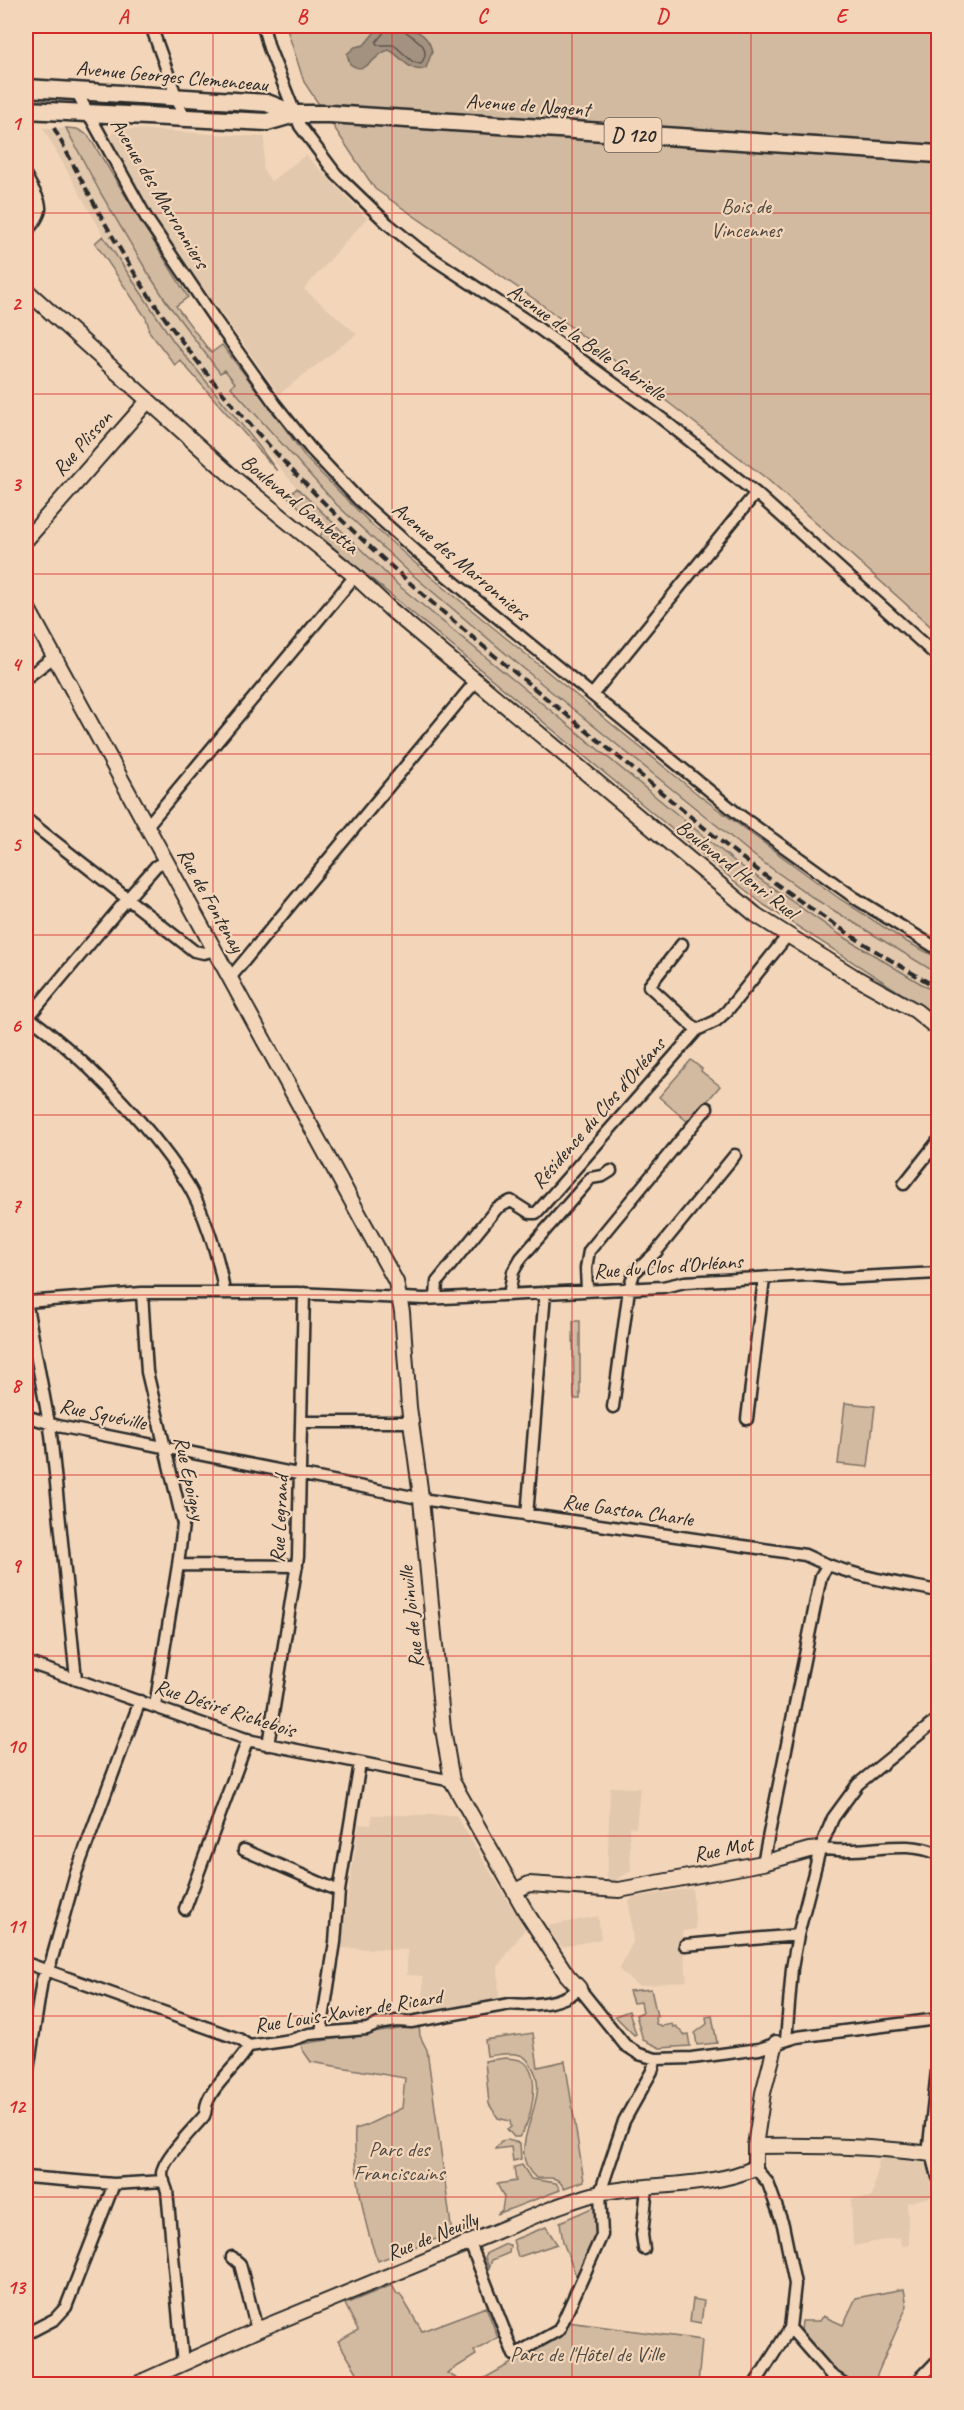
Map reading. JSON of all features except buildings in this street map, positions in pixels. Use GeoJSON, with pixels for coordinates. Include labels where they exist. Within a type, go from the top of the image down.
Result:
{"type":"FeatureCollection","features":[{"type":"Feature","properties":{"kind":"main road","name":"Avenue Georges Clemenceau"},"geometry":{"type":"LineString","coordinates":[[26,88],[267,103],[295,114]]}},
{"type":"Feature","properties":{"kind":"main road","name":"Avenue Georges Clemenceau"},"geometry":{"type":"LineString","coordinates":[[26,110],[267,122],[295,114]]}},
{"type":"Feature","properties":{"kind":"main road","name":"Avenue de Nogent"},"geometry":{"type":"LineString","coordinates":[[295,114],[330,114],[939,154]]}},
{"type":"Feature","properties":{"kind":"street"},"geometry":{"type":"LineString","coordinates":[[151,26],[184,118]]}},
{"type":"Feature","properties":{"kind":"street","name":"Avenue de la Belle Gabrielle"},"geometry":{"type":"LineString","coordinates":[[263,26],[269,48],[295,114],[308,139],[336,174],[401,236],[538,328],[609,379],[756,494],[939,657]]}},
{"type":"Feature","properties":{"kind":"street","name":"Avenue des Marronniers"},"geometry":{"type":"LineString","coordinates":[[76,91],[147,219],[216,321],[282,413],[358,500],[416,551],[676,765],[793,855],[875,911],[939,949]]}},
{"type":"Feature","properties":{"kind":"street"},"geometry":{"type":"LineString","coordinates":[[26,176],[41,209],[38,218],[26,230]]}},
{"type":"Feature","properties":{"kind":"street","name":"Boulevard Gambetta"},"geometry":{"type":"LineString","coordinates":[[26,290],[235,480],[354,576],[553,744]]}},
{"type":"Feature","properties":{"kind":"street","name":"Rue Plisson"},"geometry":{"type":"LineString","coordinates":[[26,540],[147,402]]}},
{"type":"Feature","properties":{"kind":"street"},"geometry":{"type":"LineString","coordinates":[[592,695],[756,494]]}},
{"type":"Feature","properties":{"kind":"street"},"geometry":{"type":"LineString","coordinates":[[147,826],[354,576]]}},
{"type":"Feature","properties":{"kind":"street","name":"Rue de Fontenay"},"geometry":{"type":"LineString","coordinates":[[26,605],[360,1215]]}},
{"type":"Feature","properties":{"kind":"street"},"geometry":{"type":"LineString","coordinates":[[26,678],[54,657]]}},
{"type":"Feature","properties":{"kind":"street"},"geometry":{"type":"LineString","coordinates":[[230,978],[476,681]]}},
{"type":"Feature","properties":{"kind":"street","name":"Boulevard Henri Ruel"},"geometry":{"type":"LineString","coordinates":[[553,744],[756,915],[853,976],[916,1011],[939,1029]]}},
{"type":"Feature","properties":{"kind":"street"},"geometry":{"type":"LineString","coordinates":[[26,819],[195,951],[204,953],[215,950]]}},
{"type":"Feature","properties":{"kind":"street"},"geometry":{"type":"LineString","coordinates":[[165,861],[156,866],[26,1017],[68,1048],[144,1126],[186,1181],[204,1218],[224,1292]]}},
{"type":"Feature","properties":{"kind":"street","name":"Résidence du Clos d'Orléans"},"geometry":{"type":"LineString","coordinates":[[436,1298],[436,1282],[497,1208],[511,1201],[530,1213],[536,1213],[697,1030],[716,1021],[727,1011],[788,935]]}},
{"type":"Feature","properties":{"kind":"street"},"geometry":{"type":"LineString","coordinates":[[682,944],[649,986],[697,1030]]}},
{"type":"Feature","properties":{"kind":"street"},"geometry":{"type":"LineString","coordinates":[[587,1291],[586,1268],[589,1251],[707,1108]]}},
{"type":"Feature","properties":{"kind":"street"},"geometry":{"type":"LineString","coordinates":[[904,1184],[939,1141]]}},
{"type":"Feature","properties":{"kind":"street"},"geometry":{"type":"LineString","coordinates":[[613,1407],[629,1289],[634,1273],[656,1252],[735,1155]]}},
{"type":"Feature","properties":{"kind":"street"},"geometry":{"type":"LineString","coordinates":[[508,1295],[513,1272],[521,1258],[591,1178],[603,1176],[611,1171]]}},
{"type":"Feature","properties":{"kind":"street","name":"Rue de Joinville"},"geometry":{"type":"LineString","coordinates":[[360,1215],[396,1282],[399,1298],[442,1715],[452,1780],[483,1839],[544,1941],[567,1975],[579,1988]]}},
{"type":"Feature","properties":{"kind":"street","name":"Rue du Clos d'Orléans"},"geometry":{"type":"LineString","coordinates":[[26,1301],[142,1293],[224,1292],[436,1298],[663,1287],[685,1282],[809,1275],[838,1278],[939,1273]]}},
{"type":"Feature","properties":{"kind":"street"},"geometry":{"type":"LineString","coordinates":[[747,1419],[764,1279]]}},
{"type":"Feature","properties":{"kind":"street","name":"Rue Epoigny"},"geometry":{"type":"LineString","coordinates":[[142,1293],[147,1372],[183,1524],[154,1706]]}},
{"type":"Feature","properties":{"kind":"street","name":"Rue Legrand"},"geometry":{"type":"LineString","coordinates":[[268,1745],[297,1566],[302,1474],[304,1293]]}},
{"type":"Feature","properties":{"kind":"street"},"geometry":{"type":"LineString","coordinates":[[527,1516],[545,1293]]}},
{"type":"Feature","properties":{"kind":"street"},"geometry":{"type":"LineString","coordinates":[[26,1301],[48,1424],[76,1679]]}},
{"type":"Feature","properties":{"kind":"street","name":"Rue Squéville"},"geometry":{"type":"LineString","coordinates":[[26,1416],[48,1424],[421,1498]]}},
{"type":"Feature","properties":{"kind":"street"},"geometry":{"type":"LineString","coordinates":[[302,1422],[411,1422]]}},
{"type":"Feature","properties":{"kind":"street","name":"Rue Gaston Charle"},"geometry":{"type":"LineString","coordinates":[[421,1498],[527,1516],[805,1555],[828,1566],[870,1578],[939,1591]]}},
{"type":"Feature","properties":{"kind":"street"},"geometry":{"type":"LineString","coordinates":[[178,1565],[297,1566]]}},
{"type":"Feature","properties":{"kind":"street"},"geometry":{"type":"LineString","coordinates":[[763,1863],[821,1576],[828,1566]]}},
{"type":"Feature","properties":{"kind":"street","name":"Rue Désiré Richebois"},"geometry":{"type":"LineString","coordinates":[[26,1662],[268,1745],[452,1780]]}},
{"type":"Feature","properties":{"kind":"street"},"geometry":{"type":"LineString","coordinates":[[26,2083],[42,1980],[76,1873],[140,1701]]}},
{"type":"Feature","properties":{"kind":"street"},"geometry":{"type":"LineString","coordinates":[[755,2385],[790,2328],[795,2284],[783,2225],[768,2183],[755,2168],[755,2146],[763,2093],[781,2042],[798,1935],[819,1849],[833,1818],[858,1784],[939,1719]]}},
{"type":"Feature","properties":{"kind":"street"},"geometry":{"type":"LineString","coordinates":[[185,1910],[248,1739]]}},
{"type":"Feature","properties":{"kind":"street"},"geometry":{"type":"LineString","coordinates":[[321,2032],[335,1942],[339,1891],[360,1763]]}},
{"type":"Feature","properties":{"kind":"street","name":"Rue Mot"},"geometry":{"type":"LineString","coordinates":[[515,1891],[529,1884],[619,1890],[763,1863],[819,1849],[847,1851],[902,1846],[928,1849],[939,1854]]}},
{"type":"Feature","properties":{"kind":"street"},"geometry":{"type":"LineString","coordinates":[[244,1850],[339,1891]]}},
{"type":"Feature","properties":{"kind":"street"},"geometry":{"type":"LineString","coordinates":[[685,1945],[798,1935]]}},
{"type":"Feature","properties":{"kind":"street","name":"Rue Louis-Xavier de Ricard"},"geometry":{"type":"LineString","coordinates":[[26,1963],[239,2039],[249,2046],[291,2040],[321,2032],[367,2029],[378,2024],[397,2021],[411,2022],[500,2006],[557,2000],[573,1995],[579,1988]]}},
{"type":"Feature","properties":{"kind":"street"},"geometry":{"type":"LineString","coordinates":[[579,1988],[625,2045],[639,2054],[656,2059],[692,2058],[759,2049],[828,2032],[939,2019]]}},
{"type":"Feature","properties":{"kind":"street"},"geometry":{"type":"LineString","coordinates":[[183,2364],[167,2191],[162,2173],[164,2166],[184,2137],[193,2130],[206,2112],[207,2103],[249,2046]]}},
{"type":"Feature","properties":{"kind":"street"},"geometry":{"type":"LineString","coordinates":[[470,2243],[514,2355],[559,2330],[602,2235],[600,2193],[624,2121],[652,2071],[656,2059]]}},
{"type":"Feature","properties":{"kind":"street"},"geometry":{"type":"LineString","coordinates":[[939,2061],[933,2154],[939,2177]]}},
{"type":"Feature","properties":{"kind":"street"},"geometry":{"type":"LineString","coordinates":[[755,2146],[842,2145],[933,2154]]}},
{"type":"Feature","properties":{"kind":"street","name":"Rue de Neuilly"},"geometry":{"type":"LineString","coordinates":[[137,2385],[257,2330],[556,2207],[600,2193],[738,2174],[755,2168]]}},
{"type":"Feature","properties":{"kind":"street"},"geometry":{"type":"LineString","coordinates":[[26,2177],[114,2184],[164,2181]]}},
{"type":"Feature","properties":{"kind":"street"},"geometry":{"type":"LineString","coordinates":[[26,2334],[55,2319],[66,2307],[114,2184]]}},
{"type":"Feature","properties":{"kind":"street"},"geometry":{"type":"LineString","coordinates":[[644,2249],[642,2235],[647,2188]]}},
{"type":"Feature","properties":{"kind":"street"},"geometry":{"type":"LineString","coordinates":[[232,2257],[240,2264],[257,2330]]}},
{"type":"Feature","properties":{"kind":"street"},"geometry":{"type":"LineString","coordinates":[[790,2328],[831,2375],[845,2385]]}},
{"type":"Feature","properties":{"kind":"street"},"geometry":{"type":"LineString","coordinates":[[915,2385],[939,2360]]}},
{"type":"Feature","properties":{"kind":"shaded area"},"geometry":{"type":"Polygon","coordinates":[[[43,128],[66,128],[100,192],[168,304],[220,373],[225,370],[235,383],[231,387],[337,505],[465,620],[700,814],[815,899],[938,974],[938,994],[839,934],[734,861],[398,585],[364,554],[297,488],[174,342],[111,249],[43,128]]]}},
{"type":"Feature","properties":{"kind":"shaded area"},"geometry":{"type":"Polygon","coordinates":[[[115,128],[265,137],[263,170],[271,181],[306,155],[367,218],[304,289],[357,334],[279,394],[165,234],[109,139],[115,128]]]}},
{"type":"Feature","properties":{"kind":"shaded area"},"geometry":{"type":"Polygon","coordinates":[[[610,1787],[640,1788],[636,1828],[629,1827],[631,1871],[607,1884],[610,1787]]]}},
{"type":"Feature","properties":{"kind":"shaded area"},"geometry":{"type":"Polygon","coordinates":[[[372,1815],[456,1815],[525,1929],[498,1966],[499,2001],[423,2012],[423,1976],[407,1975],[407,1950],[340,1948],[359,1824],[371,1825],[372,1815]]]}},
{"type":"Feature","properties":{"kind":"shaded area"},"geometry":{"type":"Polygon","coordinates":[[[692,1888],[696,1929],[682,1931],[687,1981],[638,1986],[620,1971],[633,1942],[629,1902],[632,1898],[692,1888]]]}},
{"type":"Feature","properties":{"kind":"shaded area"},"geometry":{"type":"Polygon","coordinates":[[[598,1916],[601,1939],[562,1947],[547,1926],[598,1916]]]}},
{"type":"Feature","properties":{"kind":"shaded area"},"geometry":{"type":"Polygon","coordinates":[[[880,2156],[927,2163],[936,2195],[907,2203],[909,2245],[901,2246],[900,2237],[853,2246],[851,2199],[872,2197],[880,2156]]]}},
{"type":"Feature","properties":{"kind":"green space","name":"Bois de Vincennes"},"geometry":{"type":"Polygon","coordinates":[[[286,26],[938,26],[938,633],[767,479],[540,303],[375,189],[304,82],[286,26]]]}},
{"type":"Feature","properties":{"kind":"green space"},"geometry":{"type":"Polygon","coordinates":[[[66,128],[77,129],[88,135],[188,297],[176,306],[211,353],[222,345],[306,458],[372,525],[430,576],[700,796],[840,899],[907,942],[938,958],[938,974],[815,899],[757,858],[542,684],[408,571],[337,505],[231,387],[235,383],[225,370],[220,373],[168,304],[100,192],[66,128]]]}},
{"type":"Feature","properties":{"kind":"green space"},"geometry":{"type":"Polygon","coordinates":[[[103,236],[174,342],[277,471],[180,360],[175,365],[148,330],[146,318],[95,243],[103,236]]]}},
{"type":"Feature","properties":{"kind":"green space"},"geometry":{"type":"Polygon","coordinates":[[[297,488],[398,585],[734,861],[839,934],[938,994],[938,1017],[764,905],[739,885],[320,536],[324,530],[288,497],[297,488]]]}},
{"type":"Feature","properties":{"kind":"green space"},"geometry":{"type":"Polygon","coordinates":[[[691,1060],[720,1086],[689,1123],[659,1097],[691,1060]]]}},
{"type":"Feature","properties":{"kind":"green space"},"geometry":{"type":"Polygon","coordinates":[[[573,1321],[580,1321],[580,1399],[574,1399],[573,1321]]]}},
{"type":"Feature","properties":{"kind":"green space"},"geometry":{"type":"Polygon","coordinates":[[[845,1403],[875,1406],[868,1467],[838,1464],[845,1403]]]}},
{"type":"Feature","properties":{"kind":"green space"},"geometry":{"type":"Polygon","coordinates":[[[651,1989],[657,2016],[655,2017],[656,2024],[676,2026],[684,2035],[688,2034],[690,2046],[660,2048],[643,2040],[636,2015],[643,2012],[641,2002],[633,2003],[629,1991],[651,1989]]]}},
{"type":"Feature","properties":{"kind":"green space"},"geometry":{"type":"Polygon","coordinates":[[[629,2011],[636,2034],[634,2035],[615,2016],[629,2011]]]}},
{"type":"Feature","properties":{"kind":"green space"},"geometry":{"type":"Polygon","coordinates":[[[712,2016],[717,2043],[697,2045],[695,2033],[707,2024],[706,2017],[712,2016]]]}},
{"type":"Feature","properties":{"kind":"green space","name":"Parc des Franciscains"},"geometry":{"type":"Polygon","coordinates":[[[419,2026],[420,2036],[427,2050],[452,2233],[378,2261],[368,2232],[360,2196],[355,2129],[402,2108],[405,2078],[311,2062],[301,2044],[419,2026]]]}},
{"type":"Feature","properties":{"kind":"green space"},"geometry":{"type":"Polygon","coordinates":[[[533,2033],[538,2067],[565,2061],[584,2181],[564,2188],[556,2179],[536,2178],[527,2166],[524,2152],[525,2137],[537,2092],[537,2077],[529,2063],[526,2058],[516,2054],[487,2056],[485,2040],[533,2033]]]}},
{"type":"Feature","properties":{"kind":"green space"},"geometry":{"type":"Polygon","coordinates":[[[505,2058],[524,2062],[532,2077],[531,2111],[519,2137],[514,2137],[507,2129],[511,2127],[510,2121],[498,2118],[489,2104],[485,2061],[505,2058]]]}},
{"type":"Feature","properties":{"kind":"green space"},"geometry":{"type":"Polygon","coordinates":[[[501,2141],[520,2143],[521,2159],[513,2161],[511,2147],[495,2149],[501,2141]]]}},
{"type":"Feature","properties":{"kind":"green space"},"geometry":{"type":"Polygon","coordinates":[[[522,2165],[531,2179],[556,2183],[560,2190],[497,2214],[502,2210],[504,2197],[497,2184],[516,2181],[514,2167],[522,2165]]]}},
{"type":"Feature","properties":{"kind":"green space"},"geometry":{"type":"Polygon","coordinates":[[[596,2206],[598,2232],[578,2281],[563,2242],[560,2222],[596,2206]]]}},
{"type":"Feature","properties":{"kind":"green space"},"geometry":{"type":"Polygon","coordinates":[[[546,2227],[557,2244],[518,2257],[513,2240],[546,2227]]]}},
{"type":"Feature","properties":{"kind":"green space"},"geometry":{"type":"Polygon","coordinates":[[[506,2244],[510,2245],[509,2253],[492,2260],[489,2268],[485,2257],[487,2253],[506,2244]]]}},
{"type":"Feature","properties":{"kind":"green space"},"geometry":{"type":"Polygon","coordinates":[[[392,2285],[422,2331],[486,2307],[498,2338],[474,2351],[476,2355],[447,2373],[461,2381],[454,2384],[364,2384],[338,2341],[358,2330],[345,2304],[392,2285]]]}},
{"type":"Feature","properties":{"kind":"green space"},"geometry":{"type":"Polygon","coordinates":[[[904,2289],[907,2306],[873,2384],[855,2384],[834,2370],[801,2331],[802,2321],[820,2321],[823,2316],[843,2325],[856,2298],[904,2289]]]}},
{"type":"Feature","properties":{"kind":"green space"},"geometry":{"type":"Polygon","coordinates":[[[693,2299],[704,2301],[701,2323],[690,2321],[693,2299]]]}},
{"type":"Feature","properties":{"kind":"green space","name":"Parc de l'Hôtel de Ville"},"geometry":{"type":"Polygon","coordinates":[[[568,2322],[702,2340],[698,2384],[474,2384],[563,2334],[568,2322]]]}},
{"type":"Feature","properties":{"kind":"water"},"geometry":{"type":"Polygon","coordinates":[[[380,26],[405,27],[425,38],[432,52],[426,68],[410,67],[389,50],[361,68],[350,64],[347,54],[355,47],[364,45],[380,26]]]}},
{"type":"Feature","properties":{"kind":"railway"},"geometry":{"type":"LineString","coordinates":[[54,128],[124,256],[150,297],[198,362],[302,481],[358,536],[476,640],[752,866],[876,951],[938,988]]}}]}
